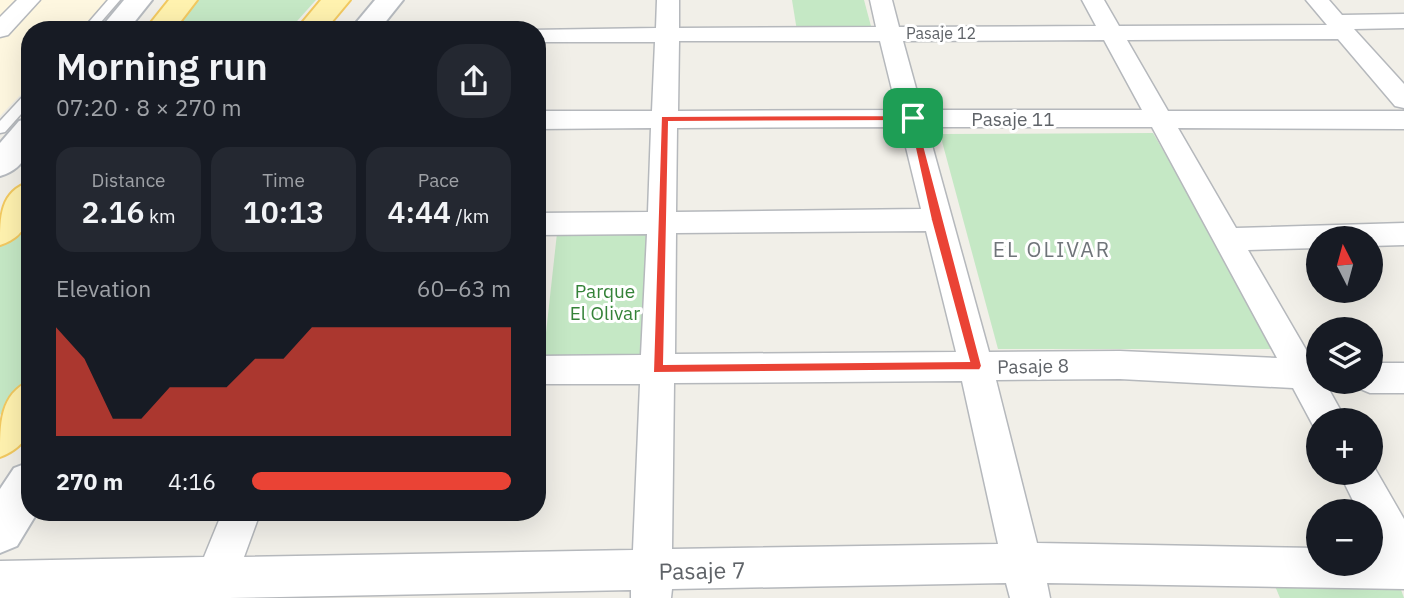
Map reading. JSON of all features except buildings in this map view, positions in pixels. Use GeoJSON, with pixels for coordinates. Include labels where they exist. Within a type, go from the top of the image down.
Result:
{"type":"FeatureCollection","features":[{"type":"Feature","properties":{"kind":"main road"},"geometry":{"type":"LineString","coordinates":[[120,21],[138,0]]}},
{"type":"Feature","properties":{"kind":"main road"},"geometry":{"type":"LineString","coordinates":[[166,21],[183,0]]}},
{"type":"Feature","properties":{"kind":"main road"},"geometry":{"type":"LineString","coordinates":[[318,21],[337,0]]}},
{"type":"Feature","properties":{"kind":"main road"},"geometry":{"type":"LineString","coordinates":[[372,21],[389,0]]}},
{"type":"Feature","properties":{"kind":"main road"},"geometry":{"type":"LineString","coordinates":[[1,163],[21,140]]}},
{"type":"Feature","properties":{"kind":"main road"},"geometry":{"type":"LineString","coordinates":[[0,232],[21,205]]}},
{"type":"Feature","properties":{"kind":"main road"},"geometry":{"type":"LineString","coordinates":[[0,438],[21,411]]}},
{"type":"Feature","properties":{"kind":"main road"},"geometry":{"type":"LineString","coordinates":[[0,438],[21,423]]}},
{"type":"Feature","properties":{"kind":"main road"},"geometry":{"type":"LineString","coordinates":[[0,530],[21,497]]}},
{"type":"Feature","properties":{"kind":"street"},"geometry":{"type":"LineString","coordinates":[[0,30],[29,0]]}},
{"type":"Feature","properties":{"kind":"street"},"geometry":{"type":"LineString","coordinates":[[651,585],[668,0]]}},
{"type":"Feature","properties":{"kind":"street"},"geometry":{"type":"LineString","coordinates":[[881,0],[976,366],[1026,581]]}},
{"type":"Feature","properties":{"kind":"street"},"geometry":{"type":"LineString","coordinates":[[1093,0],[1158,119],[1306,368]]}},
{"type":"Feature","properties":{"kind":"street"},"geometry":{"type":"LineString","coordinates":[[1317,0],[1404,99]]}},
{"type":"Feature","properties":{"kind":"street","name":"Pasaje 12"},"geometry":{"type":"LineString","coordinates":[[546,35],[1111,32],[1340,27],[1404,21]]}},
{"type":"Feature","properties":{"kind":"street","name":"Pasaje 11"},"geometry":{"type":"LineString","coordinates":[[546,120],[1404,120]]}},
{"type":"Feature","properties":{"kind":"street"},"geometry":{"type":"LineString","coordinates":[[546,224],[936,220]]}},
{"type":"Feature","properties":{"kind":"street"},"geometry":{"type":"LineString","coordinates":[[1229,239],[1404,234]]}},
{"type":"Feature","properties":{"kind":"street","name":"Pasaje 8"},"geometry":{"type":"LineString","coordinates":[[546,369],[1120,365],[1306,375]]}},
{"type":"Feature","properties":{"kind":"street"},"geometry":{"type":"LineString","coordinates":[[1383,378],[1404,378]]}},
{"type":"Feature","properties":{"kind":"street"},"geometry":{"type":"LineString","coordinates":[[1364,485],[1404,557]]}},
{"type":"Feature","properties":{"kind":"street"},"geometry":{"type":"LineString","coordinates":[[212,588],[238,521]]}},
{"type":"Feature","properties":{"kind":"street","name":"Pasaje 7"},"geometry":{"type":"LineString","coordinates":[[0,581],[212,588],[651,585],[1026,581],[1404,569]]}},
{"type":"Feature","properties":{"kind":"lane"},"geometry":{"type":"LineString","coordinates":[[96,21],[114,0]]}},
{"type":"Feature","properties":{"kind":"lane"},"geometry":{"type":"LineString","coordinates":[[0,130],[21,106]]}},
{"type":"Feature","properties":{"kind":"shaded area"},"geometry":{"type":"Polygon","coordinates":[[[0,0],[110,0],[90,21],[21,21],[21,94],[0,116],[0,0]]]}},
{"type":"Feature","properties":{"kind":"green space"},"geometry":{"type":"Polygon","coordinates":[[[198,0],[316,0],[297,21],[181,21],[198,0]]]}},
{"type":"Feature","properties":{"kind":"green space"},"geometry":{"type":"Polygon","coordinates":[[[792,0],[864,0],[872,30],[797,31],[792,0]]]}},
{"type":"Feature","properties":{"kind":"green space"},"geometry":{"type":"Polygon","coordinates":[[[1153,133],[1279,349],[998,349],[940,134],[1153,133]]]}},
{"type":"Feature","properties":{"kind":"green space"},"geometry":{"type":"Polygon","coordinates":[[[21,218],[21,388],[0,415],[0,244],[21,218]]]}},
{"type":"Feature","properties":{"kind":"green space","name":"Parque El Olivar"},"geometry":{"type":"Polygon","coordinates":[[[558,224],[662,224],[657,356],[546,360],[546,333],[558,224]]]}},
{"type":"Feature","properties":{"kind":"green space"},"geometry":{"type":"Polygon","coordinates":[[[1399,584],[1404,598],[1280,598],[1275,586],[1399,584]]]}},
{"type":"Feature","properties":{"kind":"district","name":"EL OLIVAR"},"geometry":{"type":"Point","coordinates":[1052,249]}},
{"type":"Feature","properties":{"kind":"route"},"geometry":{"type":"LineString","coordinates":[[913,118],[936,220],[976,366],[657,369],[664,119],[913,118]]}}]}
